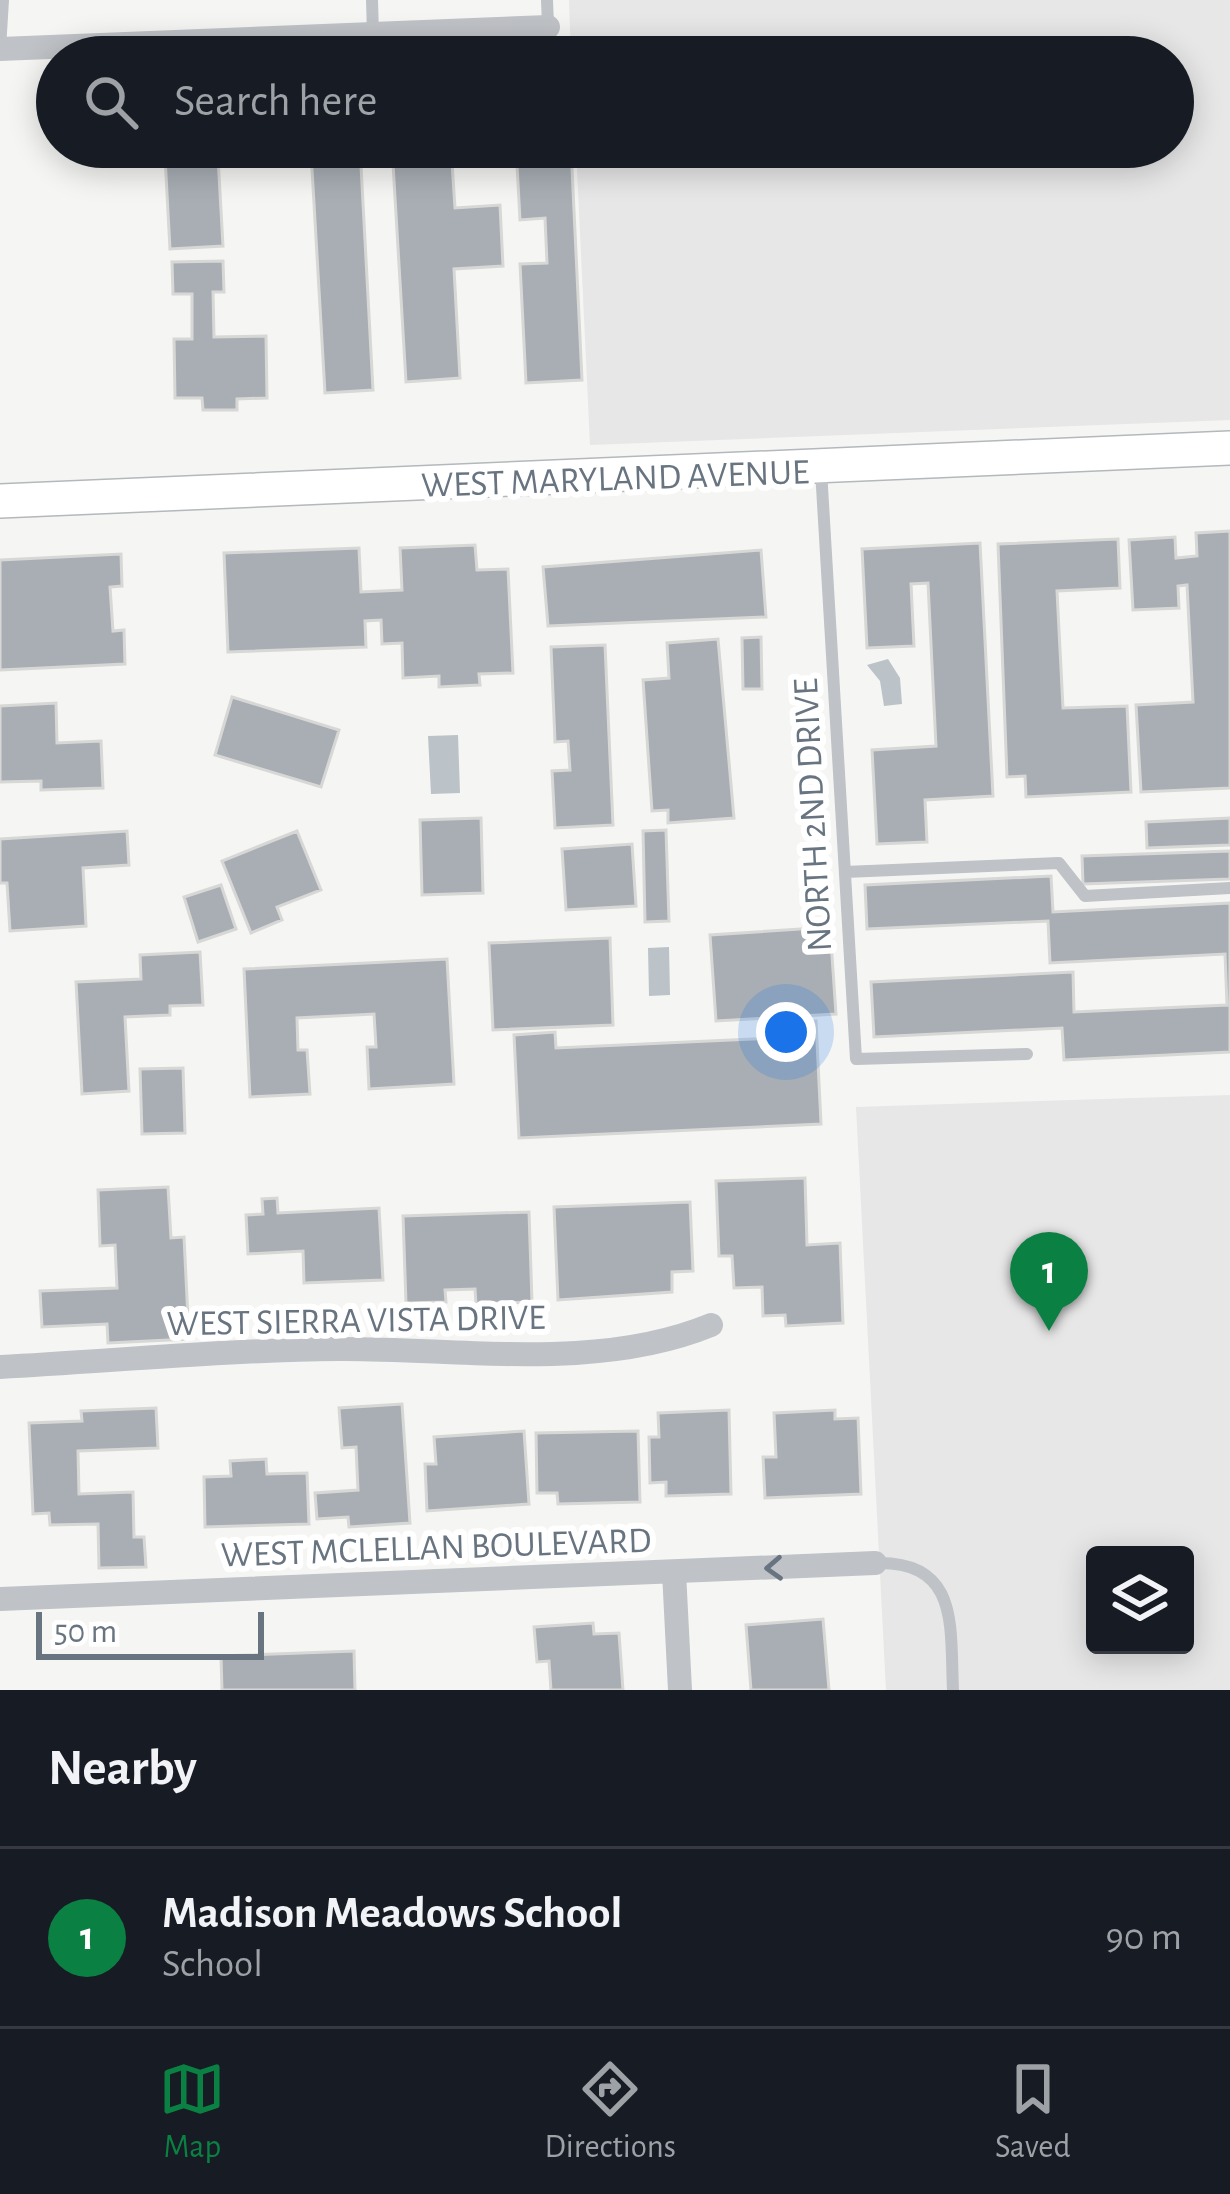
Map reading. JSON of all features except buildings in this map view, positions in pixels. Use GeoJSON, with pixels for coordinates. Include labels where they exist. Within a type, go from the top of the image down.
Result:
{"type":"FeatureCollection","features":[{"type":"Feature","properties":{"kind":"street"},"geometry":{"type":"LineString","coordinates":[[323,36],[548,27]]}},
{"type":"Feature","properties":{"kind":"street"},"geometry":{"type":"LineString","coordinates":[[0,49],[36,48]]}},
{"type":"Feature","properties":{"kind":"street","name":"WEST MARYLAND AVENUE"},"geometry":{"type":"LineString","coordinates":[[0,501],[1230,448]]}},
{"type":"Feature","properties":{"kind":"street","name":"WEST SIERRA VISTA DRIVE"},"geometry":{"type":"LineString","coordinates":[[0,1366],[342,1349],[434,1354],[551,1352],[665,1340],[711,1325]]}},
{"type":"Feature","properties":{"kind":"street","name":"WEST MCLELLAN BOULEVARD"},"geometry":{"type":"LineString","coordinates":[[0,1599],[875,1563]]}},
{"type":"Feature","properties":{"kind":"street"},"geometry":{"type":"LineString","coordinates":[[674,1572],[680,1690]]}},
{"type":"Feature","properties":{"kind":"lane"},"geometry":{"type":"LineString","coordinates":[[0,49],[3,0]]}},
{"type":"Feature","properties":{"kind":"lane"},"geometry":{"type":"LineString","coordinates":[[372,0],[373,34]]}},
{"type":"Feature","properties":{"kind":"lane"},"geometry":{"type":"LineString","coordinates":[[547,0],[548,27]]}},
{"type":"Feature","properties":{"kind":"lane","name":"NORTH 2ND DRIVE"},"geometry":{"type":"LineString","coordinates":[[821,469],[856,1059],[1027,1054]]}},
{"type":"Feature","properties":{"kind":"lane"},"geometry":{"type":"LineString","coordinates":[[845,872],[1059,862],[1085,896],[1230,888]]}},
{"type":"Feature","properties":{"kind":"lane"},"geometry":{"type":"LineString","coordinates":[[875,1563],[904,1562],[938,1583],[949,1608],[953,1690]]}},
{"type":"Feature","properties":{"kind":"shaded area"},"geometry":{"type":"Polygon","coordinates":[[[569,0],[1230,0],[1230,420],[590,445],[577,168],[1194,168],[1194,36],[570,36],[569,0]]]}},
{"type":"Feature","properties":{"kind":"shaded area"},"geometry":{"type":"Polygon","coordinates":[[[888,659],[900,678],[902,704],[884,706],[880,681],[867,665],[888,659]]]}},
{"type":"Feature","properties":{"kind":"shaded area"},"geometry":{"type":"Polygon","coordinates":[[[458,735],[460,793],[431,794],[428,736],[458,735]]]}},
{"type":"Feature","properties":{"kind":"shaded area"},"geometry":{"type":"Polygon","coordinates":[[[669,947],[670,995],[649,996],[648,948],[669,947]]]}},
{"type":"Feature","properties":{"kind":"shaded area"},"geometry":{"type":"Polygon","coordinates":[[[1230,1095],[1230,1690],[886,1690],[856,1107],[1230,1095]]]}},
{"type":"Feature","properties":{"kind":"place","name":"Madison Meadows School"},"geometry":{"type":"Point","coordinates":[1049,1331]}}]}
